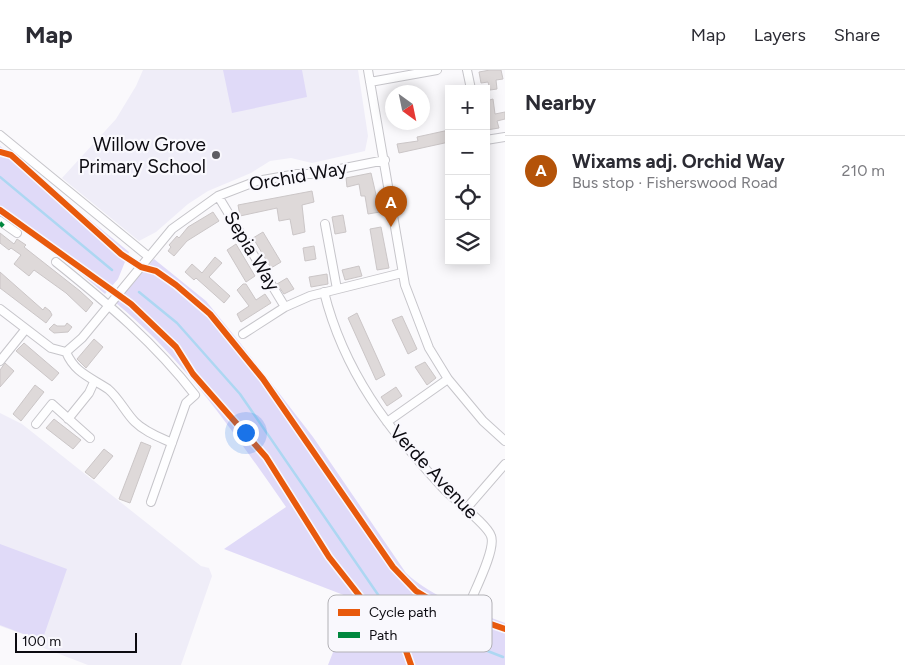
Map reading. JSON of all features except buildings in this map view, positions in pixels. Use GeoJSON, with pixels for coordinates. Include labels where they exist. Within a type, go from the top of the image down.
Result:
{"type":"FeatureCollection","features":[{"type":"Feature","properties":{"kind":"street"},"geometry":{"type":"LineString","coordinates":[[368,70],[405,285],[430,348],[448,380],[483,421],[505,442]]}},
{"type":"Feature","properties":{"kind":"street"},"geometry":{"type":"LineString","coordinates":[[370,82],[437,70]]}},
{"type":"Feature","properties":{"kind":"street"},"geometry":{"type":"LineString","coordinates":[[467,70],[470,85]]}},
{"type":"Feature","properties":{"kind":"street"},"geometry":{"type":"LineString","coordinates":[[0,135],[35,161],[149,256]]}},
{"type":"Feature","properties":{"kind":"street"},"geometry":{"type":"LineString","coordinates":[[490,139],[505,137]]}},
{"type":"Feature","properties":{"kind":"street","name":"Orchid Way"},"geometry":{"type":"LineString","coordinates":[[66,352],[82,338],[172,229],[218,196],[244,185],[285,175],[315,174],[384,160]]}},
{"type":"Feature","properties":{"kind":"street","name":"Sepia Way"},"geometry":{"type":"LineString","coordinates":[[218,196],[285,307]]}},
{"type":"Feature","properties":{"kind":"street"},"geometry":{"type":"LineString","coordinates":[[1,223],[17,233]]}},
{"type":"Feature","properties":{"kind":"street"},"geometry":{"type":"LineString","coordinates":[[324,224],[337,289]]}},
{"type":"Feature","properties":{"kind":"street"},"geometry":{"type":"LineString","coordinates":[[56,262],[109,304],[156,350],[195,395],[186,403],[151,502]]}},
{"type":"Feature","properties":{"kind":"street"},"geometry":{"type":"LineString","coordinates":[[243,334],[285,307],[324,292],[402,273]]}},
{"type":"Feature","properties":{"kind":"street","name":"Verde Avenue"},"geometry":{"type":"LineString","coordinates":[[324,292],[340,343],[355,372],[387,422],[402,443],[465,510],[490,533],[493,544],[473,595]]}},
{"type":"Feature","properties":{"kind":"street"},"geometry":{"type":"LineString","coordinates":[[0,309],[51,348],[66,352],[75,368],[108,390],[145,430],[172,443]]}},
{"type":"Feature","properties":{"kind":"street"},"geometry":{"type":"LineString","coordinates":[[0,360],[25,330]]}},
{"type":"Feature","properties":{"kind":"street"},"geometry":{"type":"LineString","coordinates":[[387,422],[448,380]]}},
{"type":"Feature","properties":{"kind":"street"},"geometry":{"type":"LineString","coordinates":[[68,419],[89,393],[94,382]]}},
{"type":"Feature","properties":{"kind":"street"},"geometry":{"type":"LineString","coordinates":[[36,424],[52,404],[90,438]]}},
{"type":"Feature","properties":{"kind":"street"},"geometry":{"type":"LineString","coordinates":[[465,510],[505,464]]}},
{"type":"Feature","properties":{"kind":"shaded area","name":"Willow Grove Primary School"},"geometry":{"type":"Polygon","coordinates":[[[143,70],[358,70],[368,136],[365,151],[312,163],[291,158],[270,161],[251,173],[208,191],[188,204],[156,232],[139,241],[62,178],[116,119],[136,86],[143,70]]]}},
{"type":"Feature","properties":{"kind":"shaded area"},"geometry":{"type":"Polygon","coordinates":[[[223,70],[302,70],[307,97],[232,113],[223,70]]]}},
{"type":"Feature","properties":{"kind":"shaded area"},"geometry":{"type":"Polygon","coordinates":[[[0,146],[129,252],[118,279],[105,294],[60,256],[0,216],[0,146]]]}},
{"type":"Feature","properties":{"kind":"shaded area"},"geometry":{"type":"Polygon","coordinates":[[[154,259],[206,301],[313,437],[406,573],[437,595],[344,595],[224,549],[286,507],[248,452],[187,373],[141,325],[116,303],[154,259]]]}},
{"type":"Feature","properties":{"kind":"shaded area"},"geometry":{"type":"Polygon","coordinates":[[[0,413],[22,424],[201,566],[209,568],[212,576],[181,665],[88,665],[41,647],[43,641],[0,626],[0,413]]]}},
{"type":"Feature","properties":{"kind":"shaded area"},"geometry":{"type":"Polygon","coordinates":[[[0,544],[67,569],[42,641],[0,625],[0,544]]]}},
{"type":"Feature","properties":{"kind":"shaded area"},"geometry":{"type":"Polygon","coordinates":[[[492,618],[505,623],[505,665],[328,665],[333,652],[492,652],[492,618]]]}},
{"type":"Feature","properties":{"kind":"waterway"},"geometry":{"type":"LineString","coordinates":[[0,177],[112,270]]}},
{"type":"Feature","properties":{"kind":"waterway"},"geometry":{"type":"LineString","coordinates":[[139,292],[177,323],[240,394],[378,595]]}},
{"type":"Feature","properties":{"kind":"waterway"},"geometry":{"type":"LineString","coordinates":[[490,652],[503,657]]}},
{"type":"Feature","properties":{"kind":"marked path"},"geometry":{"type":"LineString","coordinates":[[0,226],[3,223]]}},
{"type":"Feature","properties":{"kind":"cycle path"},"geometry":{"type":"LineString","coordinates":[[0,152],[11,155],[121,254],[141,267],[156,271],[176,285],[210,314],[263,379],[393,567],[416,591],[423,595]]}},
{"type":"Feature","properties":{"kind":"cycle path"},"geometry":{"type":"LineString","coordinates":[[0,210],[131,304],[176,347],[193,374],[266,457],[329,557],[359,595]]}},
{"type":"Feature","properties":{"kind":"cycle path"},"geometry":{"type":"LineString","coordinates":[[492,625],[505,629]]}},
{"type":"Feature","properties":{"kind":"cycle path"},"geometry":{"type":"LineString","coordinates":[[406,652],[411,665]]}},
{"type":"Feature","properties":{"kind":"place","name":"Willow Grove Primary School"},"geometry":{"type":"Point","coordinates":[216,155]}},
{"type":"Feature","properties":{"kind":"place","name":"Wixams adj. Orchid Way"},"geometry":{"type":"Point","coordinates":[391,227]}}]}
